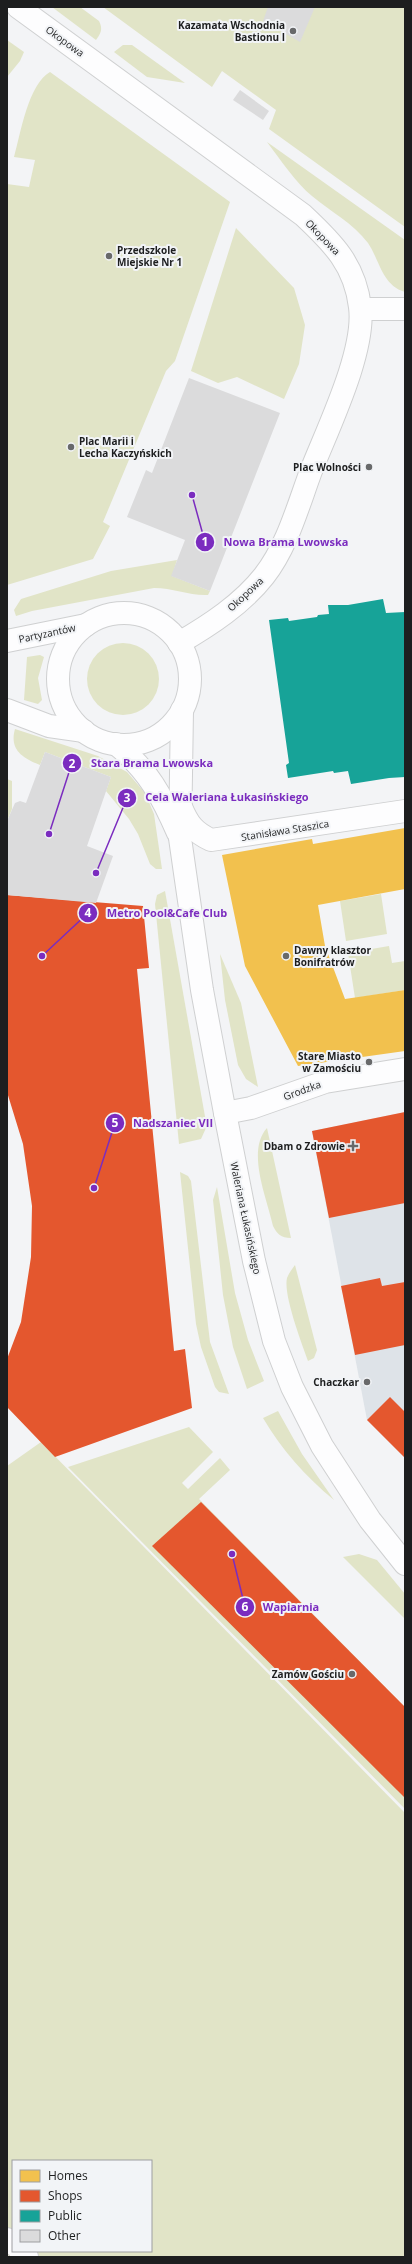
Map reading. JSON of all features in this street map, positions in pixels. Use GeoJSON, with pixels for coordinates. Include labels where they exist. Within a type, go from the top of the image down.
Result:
{"type":"FeatureCollection","features":[{"type":"Feature","properties":{"kind":"street","name":"Okopowa"},"geometry":{"type":"LineString","coordinates":[[18,7],[303,215],[336,248],[348,264],[354,281],[361,309],[357,343],[346,381],[290,526],[273,564],[254,588],[238,603],[204,628],[179,643]]}},
{"type":"Feature","properties":{"kind":"street"},"geometry":{"type":"LineString","coordinates":[[361,309],[405,309]]}},
{"type":"Feature","properties":{"kind":"street"},"geometry":{"type":"LineString","coordinates":[[119,613],[137,614],[153,620],[168,630],[179,643],[186,659],[189,676],[188,694],[182,710],[170,725],[154,737],[136,743],[116,744],[99,740],[84,731],[71,718],[62,703],[58,686],[58,668],[64,652],[70,642],[86,624],[102,616],[119,613]]}},
{"type":"Feature","properties":{"kind":"street","name":"Partyzantów"},"geometry":{"type":"LineString","coordinates":[[7,641],[86,624]]}},
{"type":"Feature","properties":{"kind":"street"},"geometry":{"type":"LineString","coordinates":[[7,710],[49,726],[84,731]]}},
{"type":"Feature","properties":{"kind":"street","name":"Waleriana Łukasińskiego"},"geometry":{"type":"LineString","coordinates":[[182,710],[180,838],[202,990],[254,1261],[274,1341],[292,1387],[330,1459],[370,1520],[405,1564]]}},
{"type":"Feature","properties":{"kind":"street","name":"Waleriana Łukasińskiego"},"geometry":{"type":"LineString","coordinates":[[116,744],[139,766],[156,786],[180,838]]}},
{"type":"Feature","properties":{"kind":"street","name":"Stanisława Staszica"},"geometry":{"type":"LineString","coordinates":[[181,807],[189,825],[198,834],[211,840],[405,811]]}},
{"type":"Feature","properties":{"kind":"street","name":"Grodzka"},"geometry":{"type":"LineString","coordinates":[[225,1113],[251,1108],[325,1082],[405,1069]]}},
{"type":"Feature","properties":{"kind":"shaded area"},"geometry":{"type":"Polygon","coordinates":[[[405,1112],[405,1458],[367,1420],[312,1131],[405,1112]]]}},
{"type":"Feature","properties":{"kind":"green space"},"geometry":{"type":"Polygon","coordinates":[[[52,7],[80,7],[99,21],[101,31],[96,40],[52,7]]]}},
{"type":"Feature","properties":{"kind":"green space"},"geometry":{"type":"Polygon","coordinates":[[[103,7],[405,7],[405,227],[269,129],[276,110],[222,71],[212,87],[103,7]]]}},
{"type":"Feature","properties":{"kind":"green space"},"geometry":{"type":"Polygon","coordinates":[[[7,40],[24,52],[20,61],[7,77],[7,40]]]}},
{"type":"Feature","properties":{"kind":"green space"},"geometry":{"type":"Polygon","coordinates":[[[123,45],[132,45],[185,83],[147,77],[114,52],[123,45]]]}},
{"type":"Feature","properties":{"kind":"green space"},"geometry":{"type":"Polygon","coordinates":[[[50,72],[230,202],[175,361],[166,371],[103,522],[110,526],[93,559],[7,585],[7,184],[29,187],[35,160],[14,157],[26,110],[31,98],[42,78],[50,72]]]}},
{"type":"Feature","properties":{"kind":"green space"},"geometry":{"type":"Polygon","coordinates":[[[267,142],[405,240],[405,292],[397,289],[386,278],[368,243],[356,229],[306,191],[267,142]]]}},
{"type":"Feature","properties":{"kind":"green space"},"geometry":{"type":"Polygon","coordinates":[[[236,228],[294,288],[305,325],[299,364],[284,399],[237,377],[218,383],[191,371],[236,228]]]}},
{"type":"Feature","properties":{"kind":"green space"},"geometry":{"type":"Polygon","coordinates":[[[177,560],[172,576],[210,591],[208,595],[154,588],[32,611],[16,616],[14,610],[21,599],[111,571],[177,560]]]}},
{"type":"Feature","properties":{"kind":"green space"},"geometry":{"type":"Polygon","coordinates":[[[123,643],[143,649],[153,659],[159,679],[153,699],[143,709],[123,715],[103,709],[93,699],[87,679],[93,659],[103,649],[123,643]]]}},
{"type":"Feature","properties":{"kind":"green space"},"geometry":{"type":"Polygon","coordinates":[[[40,655],[44,657],[38,678],[42,700],[38,704],[24,700],[27,657],[40,655]]]}},
{"type":"Feature","properties":{"kind":"green space"},"geometry":{"type":"Polygon","coordinates":[[[15,729],[98,756],[127,772],[145,793],[154,814],[162,869],[156,869],[150,864],[138,834],[129,819],[106,791],[111,777],[45,752],[40,765],[28,759],[16,748],[14,742],[15,729]]]}},
{"type":"Feature","properties":{"kind":"green space"},"geometry":{"type":"Polygon","coordinates":[[[7,779],[12,781],[12,809],[7,821],[7,779]]]}},
{"type":"Feature","properties":{"kind":"green space"},"geometry":{"type":"Polygon","coordinates":[[[165,891],[206,1122],[206,1128],[201,1139],[179,1144],[155,904],[157,895],[165,891]]]}},
{"type":"Feature","properties":{"kind":"green space"},"geometry":{"type":"Polygon","coordinates":[[[381,894],[387,934],[346,941],[340,901],[381,894]]]}},
{"type":"Feature","properties":{"kind":"green space"},"geometry":{"type":"Polygon","coordinates":[[[389,946],[392,963],[405,961],[405,990],[355,998],[348,953],[389,946]]]}},
{"type":"Feature","properties":{"kind":"green space"},"geometry":{"type":"Polygon","coordinates":[[[220,954],[241,1003],[258,1087],[246,1079],[238,1065],[225,1000],[220,954]]]}},
{"type":"Feature","properties":{"kind":"green space"},"geometry":{"type":"Polygon","coordinates":[[[267,1128],[291,1238],[280,1235],[273,1226],[263,1189],[258,1162],[258,1149],[261,1138],[267,1128]]]}},
{"type":"Feature","properties":{"kind":"green space"},"geometry":{"type":"Polygon","coordinates":[[[180,1172],[188,1176],[191,1181],[210,1342],[229,1394],[219,1392],[215,1387],[201,1347],[196,1324],[180,1172]]]}},
{"type":"Feature","properties":{"kind":"green space"},"geometry":{"type":"Polygon","coordinates":[[[217,1187],[235,1293],[248,1340],[264,1381],[247,1389],[233,1347],[223,1295],[213,1200],[217,1187]]]}},
{"type":"Feature","properties":{"kind":"green space"},"geometry":{"type":"Polygon","coordinates":[[[295,1265],[317,1350],[314,1358],[308,1361],[290,1307],[288,1296],[287,1278],[295,1265]]]}},
{"type":"Feature","properties":{"kind":"green space"},"geometry":{"type":"Polygon","coordinates":[[[278,1411],[302,1454],[334,1500],[313,1482],[286,1452],[270,1430],[263,1418],[278,1411]]]}},
{"type":"Feature","properties":{"kind":"green space"},"geometry":{"type":"Polygon","coordinates":[[[189,1427],[213,1452],[182,1483],[188,1489],[220,1458],[230,1470],[199,1499],[405,1707],[405,1809],[68,1467],[189,1427]]]}},
{"type":"Feature","properties":{"kind":"green space"},"geometry":{"type":"Polygon","coordinates":[[[41,1442],[405,1813],[405,2257],[7,2257],[7,1466],[41,1442]]]}},
{"type":"Feature","properties":{"kind":"green space"},"geometry":{"type":"Polygon","coordinates":[[[359,1554],[377,1560],[405,1594],[405,1619],[343,1557],[359,1554]]]}},
{"type":"Feature","properties":{"kind":"building: Homes","name":"Dawny klasztor Bonifratrów"},"geometry":{"type":"Polygon","coordinates":[[[405,828],[405,889],[318,905],[325,946],[345,999],[405,990],[405,1051],[298,1066],[245,966],[222,855],[312,839],[313,844],[405,828]]]}},
{"type":"Feature","properties":{"kind":"building: Shops"},"geometry":{"type":"Polygon","coordinates":[[[7,895],[143,906],[149,968],[137,969],[174,1351],[185,1349],[192,1408],[55,1457],[7,1407],[7,1359],[21,1322],[31,1257],[32,1206],[23,1144],[7,1092],[7,895]]]}},
{"type":"Feature","properties":{"kind":"building: Shops"},"geometry":{"type":"Polygon","coordinates":[[[405,1112],[405,1203],[329,1218],[312,1131],[405,1112]]]}},
{"type":"Feature","properties":{"kind":"building: Shops"},"geometry":{"type":"Polygon","coordinates":[[[380,1278],[382,1286],[405,1282],[405,1345],[355,1355],[341,1286],[380,1278]]]}},
{"type":"Feature","properties":{"kind":"building: Shops"},"geometry":{"type":"Polygon","coordinates":[[[390,1397],[405,1412],[405,1458],[367,1420],[390,1397]]]}},
{"type":"Feature","properties":{"kind":"building: Shops"},"geometry":{"type":"Polygon","coordinates":[[[201,1502],[405,1707],[405,1798],[152,1546],[201,1502]]]}},
{"type":"Feature","properties":{"kind":"building: Public"},"geometry":{"type":"Polygon","coordinates":[[[383,599],[386,613],[405,612],[405,777],[351,784],[348,771],[334,773],[333,771],[288,778],[286,765],[289,763],[269,620],[288,618],[289,621],[317,617],[318,615],[329,614],[328,605],[348,605],[383,599]]]}},
{"type":"Feature","properties":{"kind":"building: Other","name":"Kazamata Wschodnia Bastionu I"},"geometry":{"type":"Polygon","coordinates":[[[268,7],[315,7],[300,42],[263,21],[268,7]]]}},
{"type":"Feature","properties":{"kind":"building: Other"},"geometry":{"type":"Polygon","coordinates":[[[240,90],[269,111],[263,120],[233,100],[240,90]]]}},
{"type":"Feature","properties":{"kind":"building: Other"},"geometry":{"type":"Polygon","coordinates":[[[189,378],[280,413],[210,591],[171,576],[185,540],[127,517],[146,470],[152,473],[189,378]]]}},
{"type":"Feature","properties":{"kind":"building: Other"},"geometry":{"type":"Polygon","coordinates":[[[45,752],[111,777],[87,846],[113,856],[96,903],[7,895],[7,821],[15,803],[20,801],[26,803],[45,752]]]}},
{"type":"Feature","properties":{"kind":"place","name":"Kazamata Wschodnia Bastionu I"},"geometry":{"type":"Point","coordinates":[293,31]}},
{"type":"Feature","properties":{"kind":"place","name":"Przedszkole Miejskie Nr 1"},"geometry":{"type":"Point","coordinates":[109,256]}},
{"type":"Feature","properties":{"kind":"place","name":"Plac Marii i Lecha Kaczyńskich"},"geometry":{"type":"Point","coordinates":[71,447]}},
{"type":"Feature","properties":{"kind":"place","name":"Plac Wolności"},"geometry":{"type":"Point","coordinates":[369,467]}},
{"type":"Feature","properties":{"kind":"place","name":"Nowa Brama Lwowska"},"geometry":{"type":"Point","coordinates":[192,495]}},
{"type":"Feature","properties":{"kind":"place","name":"Stara Brama Lwowska"},"geometry":{"type":"Point","coordinates":[49,834]}},
{"type":"Feature","properties":{"kind":"place","name":"Cela Waleriana Łukasińskiego"},"geometry":{"type":"Point","coordinates":[96,873]}},
{"type":"Feature","properties":{"kind":"place","name":"Metro Pool&Cafe Club"},"geometry":{"type":"Point","coordinates":[42,956]}},
{"type":"Feature","properties":{"kind":"place","name":"Dawny klasztor Bonifratrów"},"geometry":{"type":"Point","coordinates":[286,956]}},
{"type":"Feature","properties":{"kind":"place","name":"Stare Miasto w Zamościu"},"geometry":{"type":"Point","coordinates":[369,1062]}},
{"type":"Feature","properties":{"kind":"place","name":"Dbam o Zdrowie"},"geometry":{"type":"Point","coordinates":[353,1146]}},
{"type":"Feature","properties":{"kind":"place","name":"Nadszaniec VII"},"geometry":{"type":"Point","coordinates":[94,1188]}},
{"type":"Feature","properties":{"kind":"place","name":"Chaczkar"},"geometry":{"type":"Point","coordinates":[367,1382]}},
{"type":"Feature","properties":{"kind":"place","name":"Wapiarnia"},"geometry":{"type":"Point","coordinates":[232,1554]}},
{"type":"Feature","properties":{"kind":"place","name":"Zamów Gościu"},"geometry":{"type":"Point","coordinates":[352,1674]}}]}
